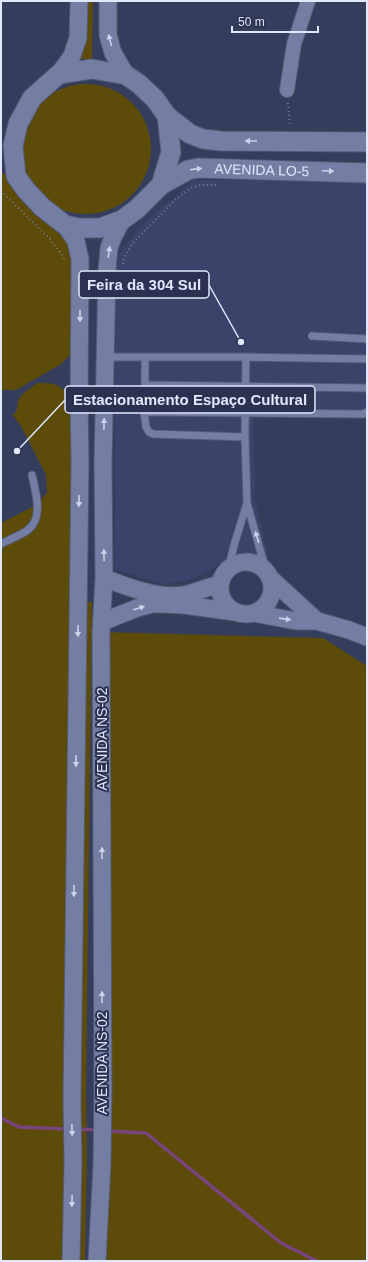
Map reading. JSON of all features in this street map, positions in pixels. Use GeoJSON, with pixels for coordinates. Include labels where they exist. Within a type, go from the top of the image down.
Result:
{"type":"FeatureCollection","features":[{"type":"Feature","properties":{"kind":"main road"},"geometry":{"type":"LineString","coordinates":[[92,69],[126,75],[139,84],[155,99],[167,116],[171,152],[161,185],[137,209],[122,220],[100,228],[79,228],[65,225],[42,207],[8,172],[18,124],[32,98],[59,74],[92,69]]}},
{"type":"Feature","properties":{"kind":"main road","name":"AVENIDA LO-5"},"geometry":{"type":"LineString","coordinates":[[167,116],[190,134],[203,139],[221,141],[367,142]]}},
{"type":"Feature","properties":{"kind":"main road"},"geometry":{"type":"LineString","coordinates":[[1,132],[18,124]]}},
{"type":"Feature","properties":{"kind":"main road","name":"AVENIDA LO-5"},"geometry":{"type":"LineString","coordinates":[[161,185],[188,170],[198,168],[367,173]]}},
{"type":"Feature","properties":{"kind":"street"},"geometry":{"type":"LineString","coordinates":[[59,74],[72,56],[78,38],[79,1]]}},
{"type":"Feature","properties":{"kind":"street"},"geometry":{"type":"LineString","coordinates":[[108,1],[108,35],[113,53],[126,75]]}},
{"type":"Feature","properties":{"kind":"street"},"geometry":{"type":"LineString","coordinates":[[287,90],[294,44],[308,1]]}},
{"type":"Feature","properties":{"kind":"street","name":"AVENIDA NS-02"},"geometry":{"type":"LineString","coordinates":[[97,1261],[102,1164],[103,1092],[102,622],[104,578],[103,463],[107,270],[109,248],[122,220]]}},
{"type":"Feature","properties":{"kind":"street","name":"AVENIDA NS-02"},"geometry":{"type":"LineString","coordinates":[[65,225],[76,241],[80,259],[80,485],[71,1261]]}},
{"type":"Feature","properties":{"kind":"street"},"geometry":{"type":"LineString","coordinates":[[104,578],[149,593],[166,595],[185,594],[224,576],[235,564],[243,562],[252,563],[259,566],[317,621]]}},
{"type":"Feature","properties":{"kind":"street"},"geometry":{"type":"LineString","coordinates":[[253,613],[263,608],[269,600],[272,589],[268,575]]}},
{"type":"Feature","properties":{"kind":"street"},"geometry":{"type":"LineString","coordinates":[[224,576],[221,597],[224,604],[235,612]]}},
{"type":"Feature","properties":{"kind":"street"},"geometry":{"type":"LineString","coordinates":[[102,622],[137,608],[152,604],[184,605],[244,614],[253,613],[296,620],[317,621],[367,637]]}},
{"type":"Feature","properties":{"kind":"lane"},"geometry":{"type":"LineString","coordinates":[[312,336],[367,339]]}},
{"type":"Feature","properties":{"kind":"lane"},"geometry":{"type":"LineString","coordinates":[[105,356],[367,359]]}},
{"type":"Feature","properties":{"kind":"lane"},"geometry":{"type":"LineString","coordinates":[[145,357],[144,412],[146,427],[149,432],[153,434],[245,437]]}},
{"type":"Feature","properties":{"kind":"lane"},"geometry":{"type":"LineString","coordinates":[[246,357],[245,437],[247,503],[268,575]]}},
{"type":"Feature","properties":{"kind":"lane"},"geometry":{"type":"LineString","coordinates":[[145,385],[367,388]]}},
{"type":"Feature","properties":{"kind":"lane"},"geometry":{"type":"LineString","coordinates":[[144,412],[363,414],[367,412]]}},
{"type":"Feature","properties":{"kind":"lane"},"geometry":{"type":"LineString","coordinates":[[1,544],[29,529],[36,518],[38,509],[32,475]]}},
{"type":"Feature","properties":{"kind":"lane"},"geometry":{"type":"LineString","coordinates":[[224,576],[247,503]]}},
{"type":"Feature","properties":{"kind":"path"},"geometry":{"type":"LineString","coordinates":[[287,90],[290,142]]}},
{"type":"Feature","properties":{"kind":"path"},"geometry":{"type":"LineString","coordinates":[[122,270],[124,258],[132,244],[175,200],[191,188],[200,185],[222,185]]}},
{"type":"Feature","properties":{"kind":"path"},"geometry":{"type":"LineString","coordinates":[[1,191],[50,240],[63,256],[65,262]]}},
{"type":"Feature","properties":{"kind":"shaded area"},"geometry":{"type":"Polygon","coordinates":[[[82,1],[93,1],[92,59],[80,59],[82,1]]]}},
{"type":"Feature","properties":{"kind":"shaded area"},"geometry":{"type":"Polygon","coordinates":[[[92,84],[111,89],[132,103],[146,124],[150,136],[150,162],[146,174],[132,195],[111,209],[99,213],[80,214],[61,209],[40,195],[26,174],[22,162],[21,143],[26,124],[40,103],[61,89],[73,85],[92,84]]]}},
{"type":"Feature","properties":{"kind":"shaded area"},"geometry":{"type":"Polygon","coordinates":[[[1,172],[14,179],[73,242],[71,354],[61,364],[16,390],[1,390],[1,172]]]}},
{"type":"Feature","properties":{"kind":"shaded area"},"geometry":{"type":"Polygon","coordinates":[[[194,180],[367,181],[367,412],[253,411],[255,500],[269,558],[243,555],[221,563],[209,571],[189,580],[162,584],[115,569],[115,273],[120,253],[139,228],[194,180]]]}},
{"type":"Feature","properties":{"kind":"shaded area"},"geometry":{"type":"Polygon","coordinates":[[[37,383],[51,383],[60,387],[67,393],[75,404],[74,602],[92,602],[85,1261],[1,1261],[1,523],[34,506],[47,493],[46,475],[22,428],[13,415],[17,409],[20,397],[37,383]]]}},
{"type":"Feature","properties":{"kind":"shaded area"},"geometry":{"type":"Polygon","coordinates":[[[101,632],[323,638],[367,666],[367,1261],[97,1261],[101,632]]]}},
{"type":"Feature","properties":{"kind":"waterway"},"geometry":{"type":"LineString","coordinates":[[1,1118],[19,1127],[67,1129]]}},
{"type":"Feature","properties":{"kind":"waterway"},"geometry":{"type":"LineString","coordinates":[[78,1129],[97,1130]]}},
{"type":"Feature","properties":{"kind":"waterway"},"geometry":{"type":"LineString","coordinates":[[108,1131],[146,1133],[281,1243],[317,1261]]}},
{"type":"Feature","properties":{"kind":"place","name":"Feira da 304 Sul"},"geometry":{"type":"Point","coordinates":[241,342]}},
{"type":"Feature","properties":{"kind":"place","name":"Estacionamento Espaço Cultural"},"geometry":{"type":"Point","coordinates":[17,451]}}]}
